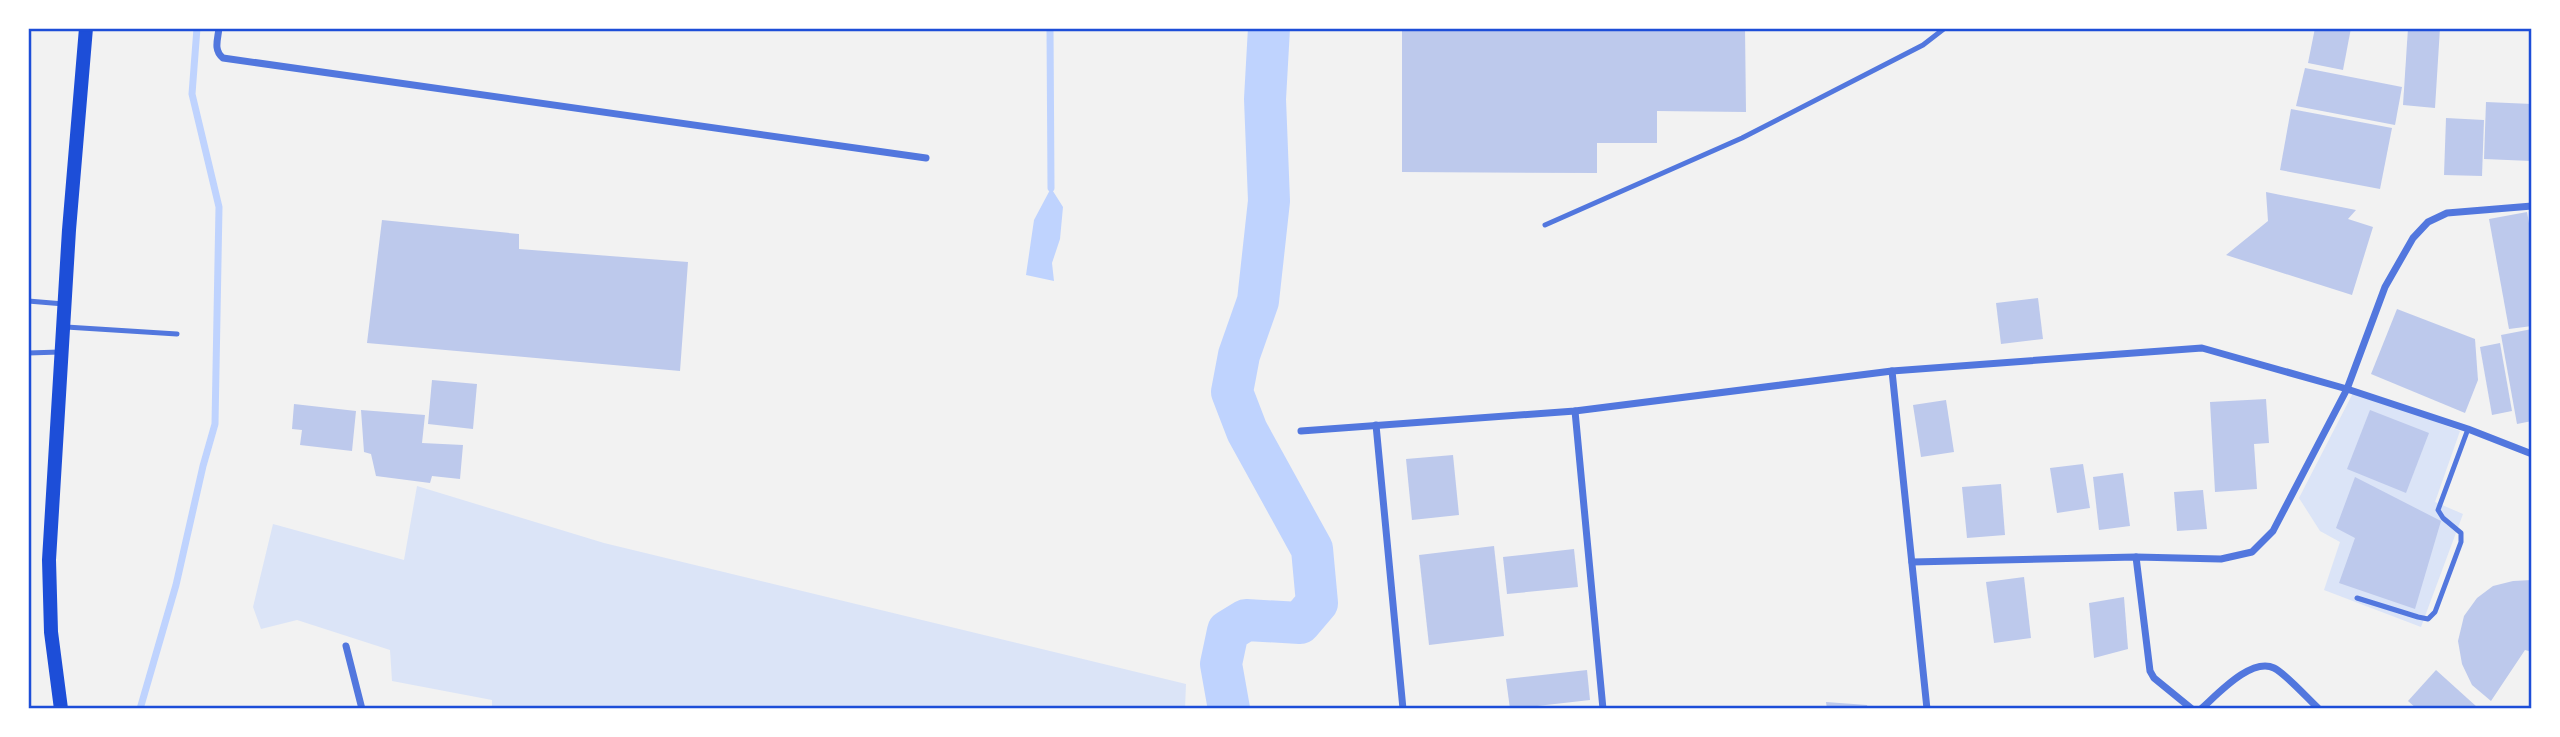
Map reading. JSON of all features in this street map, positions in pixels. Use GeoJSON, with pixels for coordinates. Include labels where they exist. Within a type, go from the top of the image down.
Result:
{"type":"FeatureCollection","features":[{"type":"Feature","properties":{"kind":"main road"},"geometry":{"type":"LineString","coordinates":[[61,709],[51,632],[49,560],[64,304],[86,28]]}},
{"type":"Feature","properties":{"kind":"street"},"geometry":{"type":"LineString","coordinates":[[219,28],[216,48],[223,58],[926,158]]}},
{"type":"Feature","properties":{"kind":"street"},"geometry":{"type":"LineString","coordinates":[[1912,562],[2136,557],[2221,559],[2252,552],[2273,531],[2347,388],[2385,287],[2413,238],[2428,222],[2447,213],[2532,206]]}},
{"type":"Feature","properties":{"kind":"street"},"geometry":{"type":"LineString","coordinates":[[1301,431],[1575,411],[1892,371],[2202,348],[2347,388],[2532,454]]}},
{"type":"Feature","properties":{"kind":"street"},"geometry":{"type":"LineString","coordinates":[[1892,371],[1927,709]]}},
{"type":"Feature","properties":{"kind":"street"},"geometry":{"type":"LineString","coordinates":[[1575,411],[1603,709]]}},
{"type":"Feature","properties":{"kind":"street"},"geometry":{"type":"LineString","coordinates":[[1376,425],[1403,709]]}},
{"type":"Feature","properties":{"kind":"street"},"geometry":{"type":"LineString","coordinates":[[2136,557],[2150,671],[2154,678],[2192,709]]}},
{"type":"Feature","properties":{"kind":"street"},"geometry":{"type":"LineString","coordinates":[[346,646],[362,709]]}},
{"type":"Feature","properties":{"kind":"street"},"geometry":{"type":"LineString","coordinates":[[2201,709],[2246,670],[2260,667],[2274,668],[2319,709]]}},
{"type":"Feature","properties":{"kind":"lane"},"geometry":{"type":"LineString","coordinates":[[1545,225],[1742,138],[1923,45],[1945,28]]}},
{"type":"Feature","properties":{"kind":"lane"},"geometry":{"type":"LineString","coordinates":[[28,301],[64,304]]}},
{"type":"Feature","properties":{"kind":"lane"},"geometry":{"type":"LineString","coordinates":[[63,327],[177,334]]}},
{"type":"Feature","properties":{"kind":"lane"},"geometry":{"type":"LineString","coordinates":[[28,353],[61,352]]}},
{"type":"Feature","properties":{"kind":"lane"},"geometry":{"type":"LineString","coordinates":[[2357,598],[2428,619],[2435,612],[2461,542],[2461,533],[2443,518],[2438,510],[2468,429]]}},
{"type":"Feature","properties":{"kind":"shaded area"},"geometry":{"type":"Polygon","coordinates":[[[2354,391],[2460,431],[2435,502],[2463,514],[2421,627],[2324,590],[2340,542],[2320,531],[2299,498],[2354,391]]]}},
{"type":"Feature","properties":{"kind":"shaded area"},"geometry":{"type":"Polygon","coordinates":[[[417,486],[604,543],[1186,684],[1185,709],[492,709],[492,700],[392,681],[390,650],[297,620],[261,629],[253,607],[273,524],[404,560],[417,486]]]}},
{"type":"Feature","properties":{"kind":"water"},"geometry":{"type":"Polygon","coordinates":[[[1051,188],[1063,207],[1060,239],[1052,263],[1054,281],[1026,275],[1034,220],[1051,188]]]}},
{"type":"Feature","properties":{"kind":"building"},"geometry":{"type":"Polygon","coordinates":[[[1402,28],[1745,28],[1746,112],[1657,111],[1657,143],[1597,143],[1597,173],[1402,172],[1402,28]]]}},
{"type":"Feature","properties":{"kind":"building"},"geometry":{"type":"Polygon","coordinates":[[[1871,28],[1871,31],[1771,30],[1871,28]]]}},
{"type":"Feature","properties":{"kind":"building"},"geometry":{"type":"Polygon","coordinates":[[[2315,28],[2351,28],[2343,70],[2308,63],[2315,28]]]}},
{"type":"Feature","properties":{"kind":"building"},"geometry":{"type":"Polygon","coordinates":[[[2408,28],[2440,28],[2435,108],[2403,105],[2408,28]]]}},
{"type":"Feature","properties":{"kind":"building"},"geometry":{"type":"Polygon","coordinates":[[[2305,68],[2402,87],[2395,125],[2296,106],[2305,68]]]}},
{"type":"Feature","properties":{"kind":"building"},"geometry":{"type":"Polygon","coordinates":[[[2486,102],[2532,104],[2531,161],[2484,159],[2486,102]]]}},
{"type":"Feature","properties":{"kind":"building"},"geometry":{"type":"Polygon","coordinates":[[[2291,109],[2392,128],[2380,189],[2280,170],[2291,109]]]}},
{"type":"Feature","properties":{"kind":"building"},"geometry":{"type":"Polygon","coordinates":[[[2446,118],[2484,120],[2482,176],[2444,175],[2446,118]]]}},
{"type":"Feature","properties":{"kind":"building"},"geometry":{"type":"Polygon","coordinates":[[[2266,192],[2356,210],[2348,219],[2373,227],[2352,295],[2226,255],[2268,221],[2266,192]]]}},
{"type":"Feature","properties":{"kind":"building"},"geometry":{"type":"Polygon","coordinates":[[[2527,212],[2532,240],[2532,326],[2509,329],[2489,219],[2527,212]]]}},
{"type":"Feature","properties":{"kind":"building"},"geometry":{"type":"Polygon","coordinates":[[[382,220],[519,234],[519,249],[688,262],[680,371],[367,343],[382,220]]]}},
{"type":"Feature","properties":{"kind":"building"},"geometry":{"type":"Polygon","coordinates":[[[2038,298],[2043,339],[2001,344],[1996,303],[2038,298]]]}},
{"type":"Feature","properties":{"kind":"building"},"geometry":{"type":"Polygon","coordinates":[[[2397,309],[2475,339],[2478,380],[2465,413],[2371,374],[2397,309]]]}},
{"type":"Feature","properties":{"kind":"building"},"geometry":{"type":"Polygon","coordinates":[[[2532,329],[2532,421],[2517,424],[2501,335],[2532,329]]]}},
{"type":"Feature","properties":{"kind":"building"},"geometry":{"type":"Polygon","coordinates":[[[2500,343],[2512,411],[2492,415],[2480,347],[2500,343]]]}},
{"type":"Feature","properties":{"kind":"building"},"geometry":{"type":"Polygon","coordinates":[[[432,380],[477,384],[473,429],[428,424],[432,380]]]}},
{"type":"Feature","properties":{"kind":"building"},"geometry":{"type":"Polygon","coordinates":[[[2266,399],[2269,443],[2254,444],[2257,489],[2215,492],[2210,402],[2266,399]]]}},
{"type":"Feature","properties":{"kind":"building"},"geometry":{"type":"Polygon","coordinates":[[[1946,400],[1954,452],[1921,457],[1913,405],[1946,400]]]}},
{"type":"Feature","properties":{"kind":"building"},"geometry":{"type":"Polygon","coordinates":[[[294,404],[356,411],[352,451],[300,445],[302,430],[292,429],[294,404]]]}},
{"type":"Feature","properties":{"kind":"building"},"geometry":{"type":"Polygon","coordinates":[[[361,410],[425,415],[422,443],[463,445],[460,479],[432,476],[430,483],[376,476],[371,454],[364,452],[361,410]]]}},
{"type":"Feature","properties":{"kind":"building"},"geometry":{"type":"Polygon","coordinates":[[[2370,410],[2429,433],[2406,493],[2347,469],[2370,410]]]}},
{"type":"Feature","properties":{"kind":"building"},"geometry":{"type":"Polygon","coordinates":[[[1453,455],[1459,515],[1412,520],[1406,459],[1453,455]]]}},
{"type":"Feature","properties":{"kind":"building"},"geometry":{"type":"Polygon","coordinates":[[[2083,464],[2090,508],[2057,513],[2050,468],[2083,464]]]}},
{"type":"Feature","properties":{"kind":"building"},"geometry":{"type":"Polygon","coordinates":[[[2123,473],[2130,526],[2099,530],[2093,477],[2123,473]]]}},
{"type":"Feature","properties":{"kind":"building"},"geometry":{"type":"Polygon","coordinates":[[[2355,477],[2441,521],[2415,609],[2339,583],[2355,538],[2336,528],[2355,477]]]}},
{"type":"Feature","properties":{"kind":"building"},"geometry":{"type":"Polygon","coordinates":[[[2001,484],[2005,535],[1967,538],[1962,487],[2001,484]]]}},
{"type":"Feature","properties":{"kind":"building"},"geometry":{"type":"Polygon","coordinates":[[[2203,490],[2207,529],[2177,531],[2174,492],[2203,490]]]}},
{"type":"Feature","properties":{"kind":"building"},"geometry":{"type":"Polygon","coordinates":[[[1494,546],[1504,636],[1429,645],[1419,555],[1494,546]]]}},
{"type":"Feature","properties":{"kind":"building"},"geometry":{"type":"Polygon","coordinates":[[[1574,549],[1578,587],[1507,594],[1503,557],[1574,549]]]}},
{"type":"Feature","properties":{"kind":"building"},"geometry":{"type":"Polygon","coordinates":[[[2024,577],[2031,638],[1994,643],[1986,582],[2024,577]]]}},
{"type":"Feature","properties":{"kind":"building"},"geometry":{"type":"Polygon","coordinates":[[[2532,580],[2532,652],[2525,650],[2491,701],[2472,685],[2462,664],[2458,641],[2464,616],[2477,598],[2493,586],[2532,580]]]}},
{"type":"Feature","properties":{"kind":"building"},"geometry":{"type":"Polygon","coordinates":[[[2124,597],[2128,649],[2094,658],[2089,603],[2124,597]]]}},
{"type":"Feature","properties":{"kind":"building"},"geometry":{"type":"Polygon","coordinates":[[[1587,670],[1590,700],[1510,709],[1506,679],[1587,670]]]}},
{"type":"Feature","properties":{"kind":"building"},"geometry":{"type":"Polygon","coordinates":[[[2436,670],[2477,707],[2417,709],[2408,701],[2436,670]]]}},
{"type":"Feature","properties":{"kind":"building"},"geometry":{"type":"Polygon","coordinates":[[[1826,702],[1867,705],[1868,709],[1827,709],[1826,702]]]}},
{"type":"Feature","properties":{"kind":"waterway"},"geometry":{"type":"LineString","coordinates":[[140,709],[176,585],[215,424],[219,207],[192,94],[197,28]]}},
{"type":"Feature","properties":{"kind":"waterway"},"geometry":{"type":"LineString","coordinates":[[1050,28],[1051,188]]}},
{"type":"Feature","properties":{"kind":"waterway"},"geometry":{"type":"LineString","coordinates":[[1229,709],[1221,664],[1228,631],[1246,620],[1300,623],[1317,603],[1312,549],[1247,431],[1232,392],[1239,355],[1258,301],[1269,201],[1265,99],[1269,28]]}}]}
